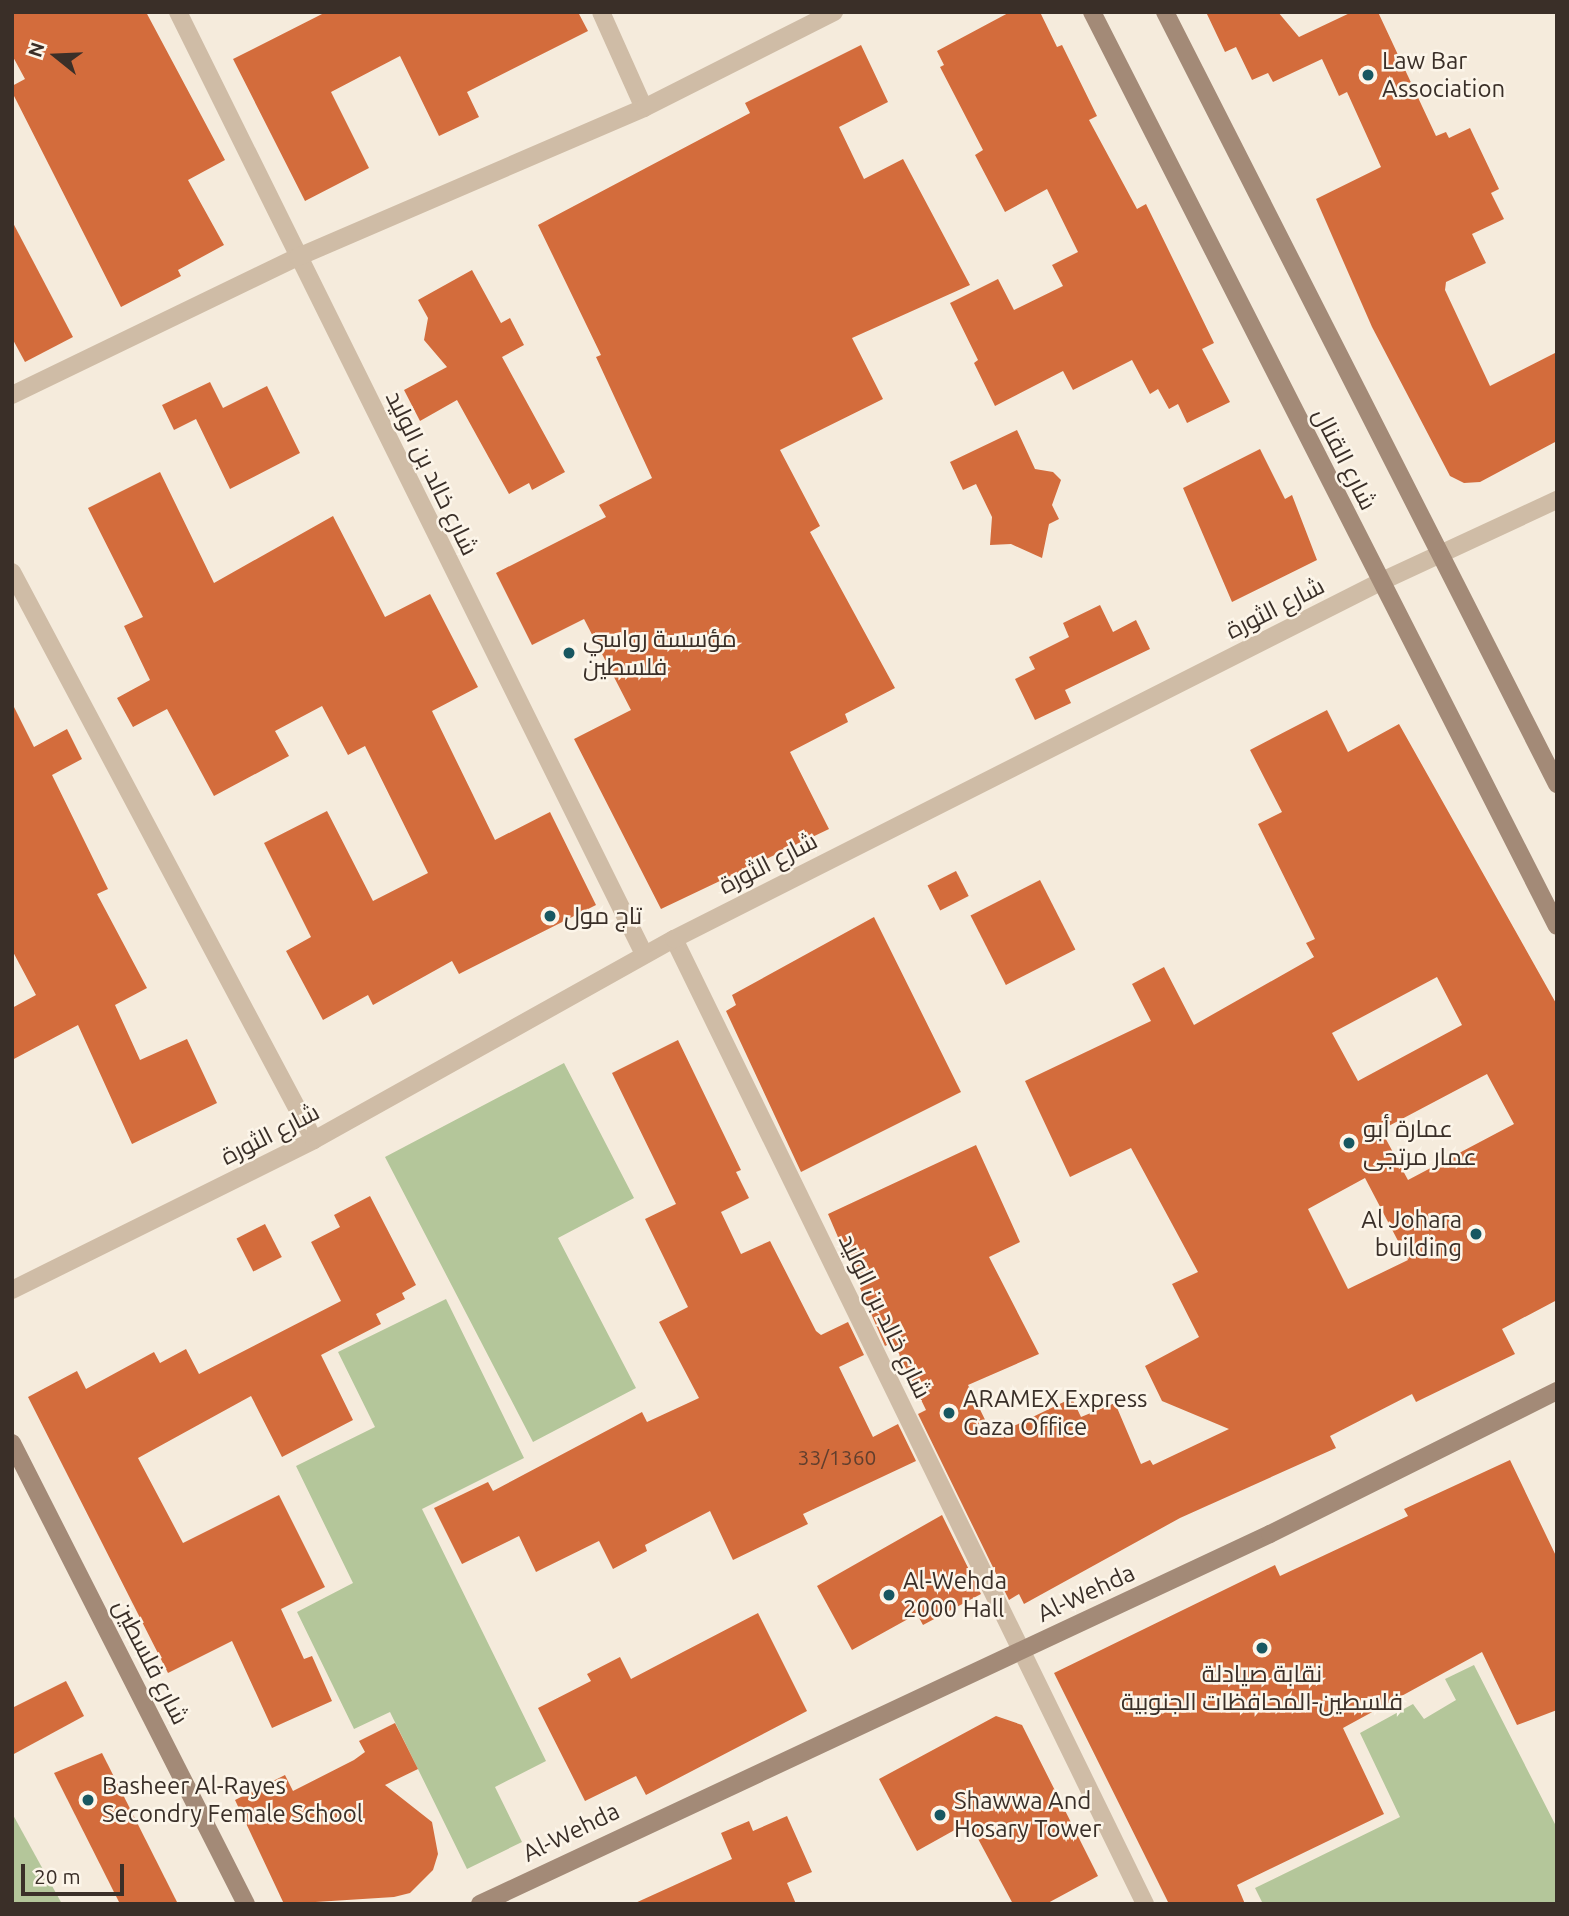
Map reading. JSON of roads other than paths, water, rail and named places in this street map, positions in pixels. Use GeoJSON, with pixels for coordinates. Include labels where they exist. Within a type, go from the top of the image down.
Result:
{"type":"FeatureCollection","features":[{"type":"Feature","properties":{"kind":"main road","name":"شارع القنال"},"geometry":{"type":"LineString","coordinates":[[1091,12],[1557,926]]}},
{"type":"Feature","properties":{"kind":"main road","name":"شارع القنال"},"geometry":{"type":"LineString","coordinates":[[1165,12],[1437,555],[1557,784]]}},
{"type":"Feature","properties":{"kind":"main road","name":"Al-Wehda"},"geometry":{"type":"LineString","coordinates":[[480,1904],[1270,1534],[1557,1391]]}},
{"type":"Feature","properties":{"kind":"main road","name":"شارع فلسطين"},"geometry":{"type":"LineString","coordinates":[[12,1443],[246,1904]]}},
{"type":"Feature","properties":{"kind":"street","name":"شارع خالد بن الوليد"},"geometry":{"type":"LineString","coordinates":[[178,12],[644,954]]}},
{"type":"Feature","properties":{"kind":"street"},"geometry":{"type":"LineString","coordinates":[[601,12],[644,108]]}},
{"type":"Feature","properties":{"kind":"street"},"geometry":{"type":"LineString","coordinates":[[12,396],[298,257],[644,108],[834,12]]}},
{"type":"Feature","properties":{"kind":"street","name":"شارع الثورة"},"geometry":{"type":"LineString","coordinates":[[12,1290],[314,1140],[644,954],[1380,582],[1557,500]]}},
{"type":"Feature","properties":{"kind":"street"},"geometry":{"type":"LineString","coordinates":[[12,572],[314,1140]]}},
{"type":"Feature","properties":{"kind":"street","name":"شارع خالد بن الوليد"},"geometry":{"type":"LineString","coordinates":[[674,939],[1145,1904]]}},
{"type":"Feature","properties":{"kind":"place","name":"Law Bar Association"},"geometry":{"type":"Point","coordinates":[1368,75]}},
{"type":"Feature","properties":{"kind":"place","name":"مؤسسة رواسي فلسطين"},"geometry":{"type":"Point","coordinates":[569,653]}},
{"type":"Feature","properties":{"kind":"place","name":"تاج مول"},"geometry":{"type":"Point","coordinates":[550,916]}},
{"type":"Feature","properties":{"kind":"place","name":"عمارة أبو عمار مرتجى"},"geometry":{"type":"Point","coordinates":[1349,1143]}},
{"type":"Feature","properties":{"kind":"place","name":"Al Johara building"},"geometry":{"type":"Point","coordinates":[1476,1234]}},
{"type":"Feature","properties":{"kind":"place","name":"ARAMEX Express Gaza Office"},"geometry":{"type":"Point","coordinates":[949,1413]}},
{"type":"Feature","properties":{"kind":"place","name":"Al-Wehda 2000 Hall"},"geometry":{"type":"Point","coordinates":[889,1595]}},
{"type":"Feature","properties":{"kind":"place","name":"نقابة صيادلة فلسطين-المحافظات الجنوبية"},"geometry":{"type":"Point","coordinates":[1262,1648]}},
{"type":"Feature","properties":{"kind":"place","name":"Basheer Al-Rayes Secondry Female School"},"geometry":{"type":"Point","coordinates":[88,1800]}},
{"type":"Feature","properties":{"kind":"place","name":"Shawwa And Hosary Tower"},"geometry":{"type":"Point","coordinates":[940,1815]}}]}
